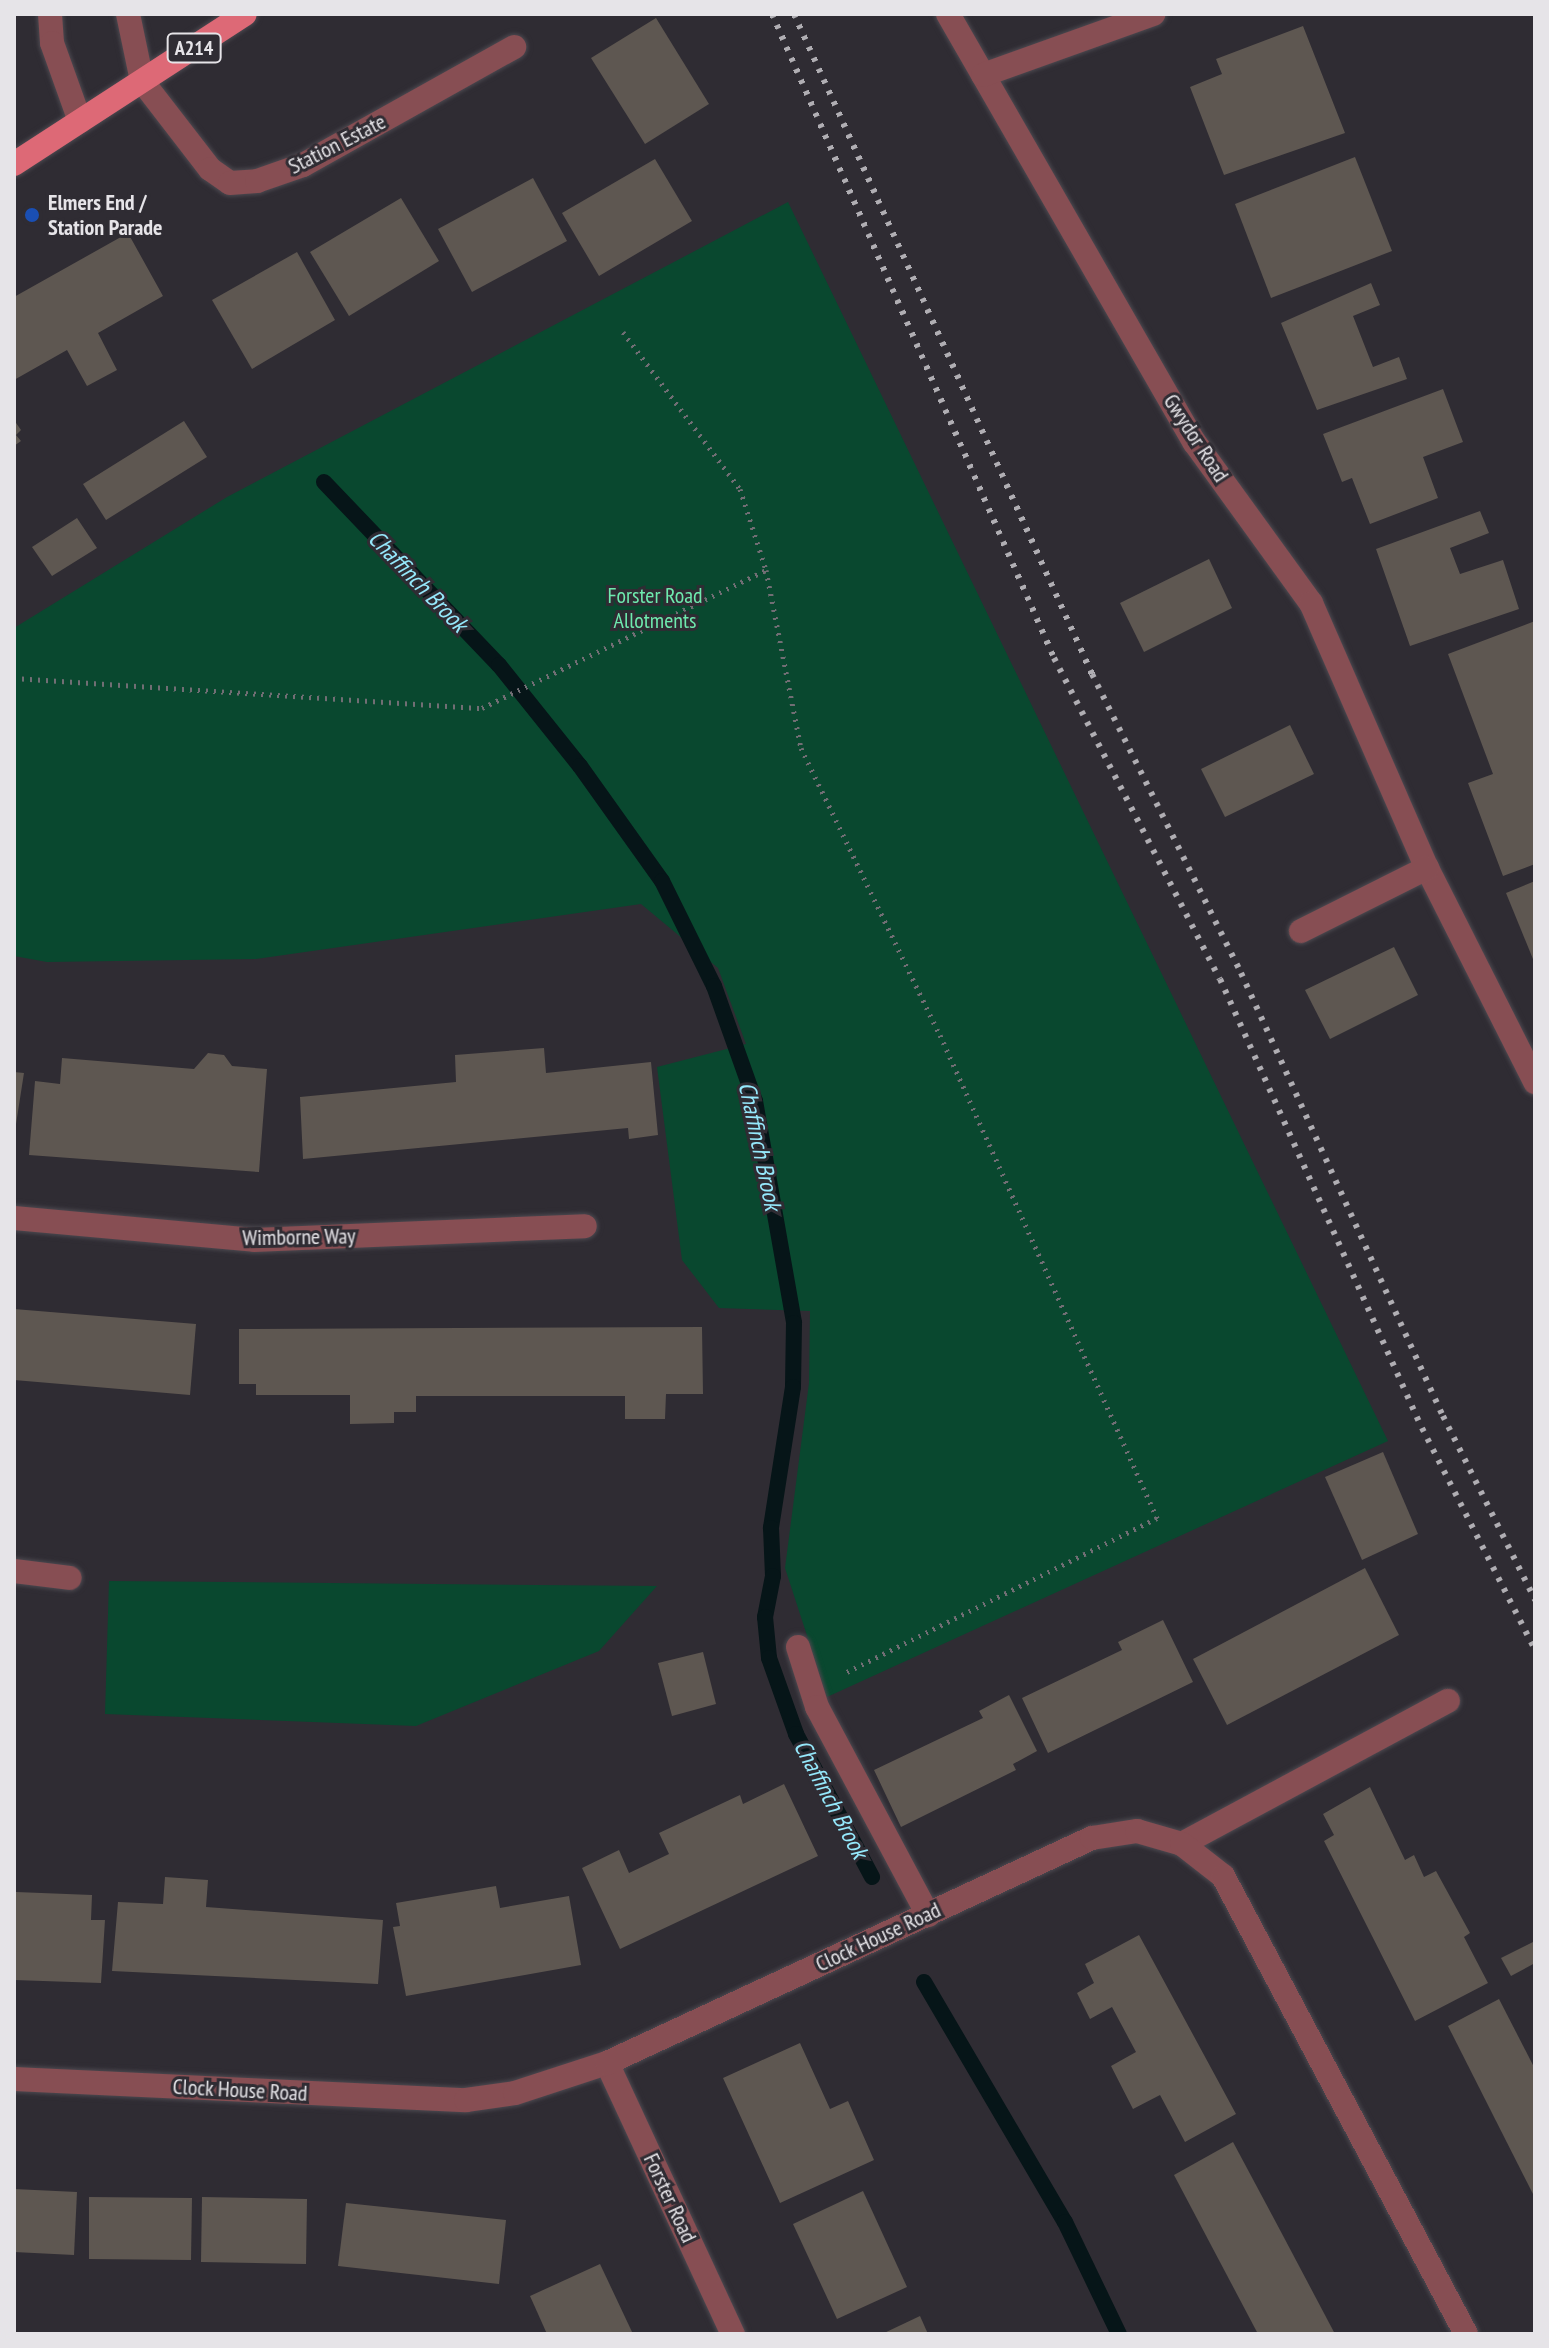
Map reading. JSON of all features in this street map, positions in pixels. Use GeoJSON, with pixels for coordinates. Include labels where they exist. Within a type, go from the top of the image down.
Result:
{"type":"FeatureCollection","features":[{"type":"Feature","properties":{"kind":"main road","name":"A214"},"geometry":{"type":"LineString","coordinates":[[14,164],[245,14]]}},
{"type":"Feature","properties":{"kind":"street"},"geometry":{"type":"LineString","coordinates":[[50,14],[52,43],[80,121]]}},
{"type":"Feature","properties":{"kind":"street"},"geometry":{"type":"LineString","coordinates":[[128,14],[142,81]]}},
{"type":"Feature","properties":{"kind":"street","name":"Gwydor Road"},"geometry":{"type":"LineString","coordinates":[[948,14],[1195,443],[1311,603],[1427,868],[1535,1082]]}},
{"type":"Feature","properties":{"kind":"street"},"geometry":{"type":"LineString","coordinates":[[983,75],[1153,14]]}},
{"type":"Feature","properties":{"kind":"street","name":"Station Estate"},"geometry":{"type":"LineString","coordinates":[[142,81],[210,169],[230,183],[257,181],[303,165],[514,47]]}},
{"type":"Feature","properties":{"kind":"street"},"geometry":{"type":"LineString","coordinates":[[1301,931],[1427,868]]}},
{"type":"Feature","properties":{"kind":"street","name":"Wimborne Way"},"geometry":{"type":"LineString","coordinates":[[14,1218],[254,1240],[585,1226]]}},
{"type":"Feature","properties":{"kind":"street"},"geometry":{"type":"LineString","coordinates":[[14,1571],[70,1578]]}},
{"type":"Feature","properties":{"kind":"street"},"geometry":{"type":"LineString","coordinates":[[798,1647],[810,1684],[928,1915]]}},
{"type":"Feature","properties":{"kind":"street"},"geometry":{"type":"LineString","coordinates":[[1182,1844],[1448,1701]]}},
{"type":"Feature","properties":{"kind":"street","name":"Clock House Road"},"geometry":{"type":"LineString","coordinates":[[14,2079],[466,2100],[541,2086],[607,2063],[1092,1838],[1137,1831],[1182,1844],[1223,1876],[1466,2334]]}},
{"type":"Feature","properties":{"kind":"street","name":"Forster Road"},"geometry":{"type":"LineString","coordinates":[[607,2063],[733,2334]]}},
{"type":"Feature","properties":{"kind":"path"},"geometry":{"type":"LineString","coordinates":[[623,332],[740,489],[766,570],[801,748],[940,1035],[1157,1518],[847,1672],[810,1684]]}},
{"type":"Feature","properties":{"kind":"path"},"geometry":{"type":"LineString","coordinates":[[14,678],[482,708],[766,570]]}},
{"type":"Feature","properties":{"kind":"green space","name":"Forster Road Allotments"},"geometry":{"type":"Polygon","coordinates":[[[788,202],[1388,1441],[827,1697],[785,1568],[809,1383],[810,1311],[719,1308],[682,1260],[657,1067],[746,1044],[718,968],[641,904],[256,959],[47,962],[14,956],[14,628],[227,497],[788,202]]]}},
{"type":"Feature","properties":{"kind":"green space"},"geometry":{"type":"Polygon","coordinates":[[[109,1581],[657,1586],[599,1651],[416,1726],[105,1714],[109,1581]]]}},
{"type":"Feature","properties":{"kind":"building"},"geometry":{"type":"Polygon","coordinates":[[[656,18],[709,104],[645,144],[591,58],[656,18]]]}},
{"type":"Feature","properties":{"kind":"building"},"geometry":{"type":"Polygon","coordinates":[[[1303,26],[1345,133],[1224,175],[1190,87],[1222,74],[1216,59],[1303,26]]]}},
{"type":"Feature","properties":{"kind":"building"},"geometry":{"type":"Polygon","coordinates":[[[1355,157],[1392,251],[1271,298],[1235,204],[1355,157]]]}},
{"type":"Feature","properties":{"kind":"building"},"geometry":{"type":"Polygon","coordinates":[[[655,159],[692,221],[599,276],[562,213],[655,159]]]}},
{"type":"Feature","properties":{"kind":"building"},"geometry":{"type":"Polygon","coordinates":[[[533,178],[567,241],[472,292],[438,229],[533,178]]]}},
{"type":"Feature","properties":{"kind":"building"},"geometry":{"type":"Polygon","coordinates":[[[401,198],[439,261],[349,316],[310,252],[401,198]]]}},
{"type":"Feature","properties":{"kind":"building"},"geometry":{"type":"Polygon","coordinates":[[[128,233],[163,296],[98,333],[117,370],[87,386],[67,350],[14,380],[14,297],[128,233]]]}},
{"type":"Feature","properties":{"kind":"building"},"geometry":{"type":"Polygon","coordinates":[[[297,252],[335,320],[252,369],[212,300],[297,252]]]}},
{"type":"Feature","properties":{"kind":"building"},"geometry":{"type":"Polygon","coordinates":[[[1371,283],[1380,305],[1353,316],[1373,367],[1399,357],[1407,379],[1317,410],[1281,323],[1371,283]]]}},
{"type":"Feature","properties":{"kind":"building"},"geometry":{"type":"Polygon","coordinates":[[[1443,389],[1463,442],[1423,457],[1438,498],[1370,524],[1352,478],[1342,482],[1323,434],[1443,389]]]}},
{"type":"Feature","properties":{"kind":"building"},"geometry":{"type":"Polygon","coordinates":[[[14,420],[21,430],[16,435],[21,441],[14,446],[14,420]]]}},
{"type":"Feature","properties":{"kind":"building"},"geometry":{"type":"Polygon","coordinates":[[[184,421],[207,457],[106,520],[83,484],[184,421]]]}},
{"type":"Feature","properties":{"kind":"building"},"geometry":{"type":"Polygon","coordinates":[[[1480,511],[1489,533],[1450,548],[1460,574],[1503,560],[1519,609],[1410,646],[1376,549],[1480,511]]]}},
{"type":"Feature","properties":{"kind":"building"},"geometry":{"type":"Polygon","coordinates":[[[77,518],[97,548],[52,576],[32,547],[77,518]]]}},
{"type":"Feature","properties":{"kind":"building"},"geometry":{"type":"Polygon","coordinates":[[[1209,559],[1232,608],[1144,652],[1120,603],[1209,559]]]}},
{"type":"Feature","properties":{"kind":"building"},"geometry":{"type":"Polygon","coordinates":[[[1535,621],[1535,864],[1503,876],[1468,783],[1493,774],[1448,654],[1535,621]]]}},
{"type":"Feature","properties":{"kind":"building"},"geometry":{"type":"Polygon","coordinates":[[[1290,725],[1314,774],[1225,817],[1201,769],[1290,725]]]}},
{"type":"Feature","properties":{"kind":"building"},"geometry":{"type":"Polygon","coordinates":[[[1535,881],[1535,964],[1506,893],[1535,881]]]}},
{"type":"Feature","properties":{"kind":"building"},"geometry":{"type":"Polygon","coordinates":[[[1394,947],[1418,995],[1330,1039],[1305,990],[1394,947]]]}},
{"type":"Feature","properties":{"kind":"building"},"geometry":{"type":"Polygon","coordinates":[[[544,1048],[546,1073],[651,1062],[658,1135],[629,1139],[628,1128],[303,1159],[300,1097],[456,1082],[455,1055],[544,1048]]]}},
{"type":"Feature","properties":{"kind":"building"},"geometry":{"type":"Polygon","coordinates":[[[208,1053],[224,1055],[232,1066],[267,1069],[259,1172],[29,1155],[35,1081],[60,1084],[62,1058],[194,1069],[208,1053]]]}},
{"type":"Feature","properties":{"kind":"building"},"geometry":{"type":"Polygon","coordinates":[[[14,1072],[24,1073],[16,1124],[14,1124],[14,1072]]]}},
{"type":"Feature","properties":{"kind":"building"},"geometry":{"type":"Polygon","coordinates":[[[14,1309],[196,1324],[190,1395],[14,1380],[14,1309]]]}},
{"type":"Feature","properties":{"kind":"building"},"geometry":{"type":"Polygon","coordinates":[[[702,1327],[703,1394],[666,1394],[665,1419],[625,1419],[625,1396],[416,1396],[416,1412],[394,1412],[394,1423],[350,1424],[350,1395],[256,1395],[256,1384],[239,1384],[239,1329],[702,1327]]]}},
{"type":"Feature","properties":{"kind":"building"},"geometry":{"type":"Polygon","coordinates":[[[1383,1452],[1418,1534],[1362,1560],[1325,1477],[1383,1452]]]}},
{"type":"Feature","properties":{"kind":"building"},"geometry":{"type":"Polygon","coordinates":[[[1365,1568],[1399,1635],[1227,1725],[1193,1659],[1365,1568]]]}},
{"type":"Feature","properties":{"kind":"building"},"geometry":{"type":"Polygon","coordinates":[[[1163,1620],[1193,1682],[1048,1753],[1022,1698],[1122,1650],[1118,1642],[1163,1620]]]}},
{"type":"Feature","properties":{"kind":"building"},"geometry":{"type":"Polygon","coordinates":[[[703,1652],[716,1704],[672,1716],[658,1663],[703,1652]]]}},
{"type":"Feature","properties":{"kind":"building"},"geometry":{"type":"Polygon","coordinates":[[[1009,1695],[1037,1751],[1013,1764],[1016,1770],[901,1827],[874,1770],[983,1718],[979,1711],[1009,1695]]]}},
{"type":"Feature","properties":{"kind":"building"},"geometry":{"type":"Polygon","coordinates":[[[784,1784],[818,1856],[620,1949],[582,1868],[619,1850],[629,1873],[669,1854],[659,1833],[740,1795],[743,1804],[784,1784]]]}},
{"type":"Feature","properties":{"kind":"building"},"geometry":{"type":"Polygon","coordinates":[[[1370,1787],[1405,1860],[1414,1855],[1424,1877],[1436,1871],[1470,1933],[1464,1937],[1488,1983],[1415,2021],[1324,1841],[1334,1835],[1323,1814],[1370,1787]]]}},
{"type":"Feature","properties":{"kind":"building"},"geometry":{"type":"Polygon","coordinates":[[[165,1877],[208,1880],[206,1907],[383,1920],[378,1984],[112,1971],[118,1902],[163,1904],[165,1877]]]}},
{"type":"Feature","properties":{"kind":"building"},"geometry":{"type":"Polygon","coordinates":[[[496,1886],[500,1908],[569,1896],[581,1965],[406,1996],[393,1927],[400,1926],[396,1903],[496,1886]]]}},
{"type":"Feature","properties":{"kind":"building"},"geometry":{"type":"Polygon","coordinates":[[[16,1892],[92,1895],[91,1920],[105,1920],[101,1983],[14,1980],[16,1892]]]}},
{"type":"Feature","properties":{"kind":"building"},"geometry":{"type":"Polygon","coordinates":[[[1139,1935],[1236,2114],[1185,2142],[1160,2095],[1133,2109],[1111,2066],[1136,2052],[1112,2007],[1090,2019],[1077,1993],[1094,1983],[1085,1964],[1139,1935]]]}},
{"type":"Feature","properties":{"kind":"building"},"geometry":{"type":"Polygon","coordinates":[[[1535,1941],[1535,1963],[1511,1976],[1501,1958],[1535,1941]]]}},
{"type":"Feature","properties":{"kind":"building"},"geometry":{"type":"Polygon","coordinates":[[[1499,1999],[1535,2069],[1535,2198],[1448,2026],[1499,1999]]]}},
{"type":"Feature","properties":{"kind":"building"},"geometry":{"type":"Polygon","coordinates":[[[800,2043],[830,2109],[848,2101],[874,2160],[780,2203],[723,2078],[800,2043]]]}},
{"type":"Feature","properties":{"kind":"building"},"geometry":{"type":"Polygon","coordinates":[[[1233,2142],[1335,2334],[1258,2334],[1174,2175],[1233,2142]]]}},
{"type":"Feature","properties":{"kind":"building"},"geometry":{"type":"Polygon","coordinates":[[[14,2189],[77,2192],[74,2255],[14,2252],[14,2189]]]}},
{"type":"Feature","properties":{"kind":"building"},"geometry":{"type":"Polygon","coordinates":[[[863,2191],[907,2287],[837,2319],[793,2224],[863,2191]]]}},
{"type":"Feature","properties":{"kind":"building"},"geometry":{"type":"Polygon","coordinates":[[[89,2197],[192,2198],[191,2260],[89,2259],[89,2197]]]}},
{"type":"Feature","properties":{"kind":"building"},"geometry":{"type":"Polygon","coordinates":[[[202,2197],[307,2199],[306,2264],[201,2262],[202,2197]]]}},
{"type":"Feature","properties":{"kind":"building"},"geometry":{"type":"Polygon","coordinates":[[[346,2203],[506,2220],[499,2284],[338,2266],[346,2203]]]}},
{"type":"Feature","properties":{"kind":"building"},"geometry":{"type":"Polygon","coordinates":[[[600,2264],[633,2334],[547,2334],[530,2296],[600,2264]]]}},
{"type":"Feature","properties":{"kind":"building"},"geometry":{"type":"Polygon","coordinates":[[[920,2316],[928,2334],[882,2334],[920,2316]]]}},
{"type":"Feature","properties":{"kind":"waterway","name":"Chaffinch Brook"},"geometry":{"type":"LineString","coordinates":[[324,482],[499,665],[580,766],[662,881],[714,986],[755,1101],[794,1323],[793,1387],[771,1528],[773,1576],[765,1617],[769,1658],[796,1734],[872,1877]]}},
{"type":"Feature","properties":{"kind":"waterway","name":"Chaffinch Brook"},"geometry":{"type":"LineString","coordinates":[[924,1982],[1065,2222],[1119,2334]]}},
{"type":"Feature","properties":{"kind":"railway"},"geometry":{"type":"LineString","coordinates":[[772,14],[1054,658],[1220,979],[1422,1428],[1535,1650]]}},
{"type":"Feature","properties":{"kind":"railway"},"geometry":{"type":"LineString","coordinates":[[794,14],[1092,674],[1241,973],[1443,1416],[1535,1600]]}},
{"type":"Feature","properties":{"kind":"place","name":"Elmers End / Station Parade"},"geometry":{"type":"Point","coordinates":[32,215]}}]}
